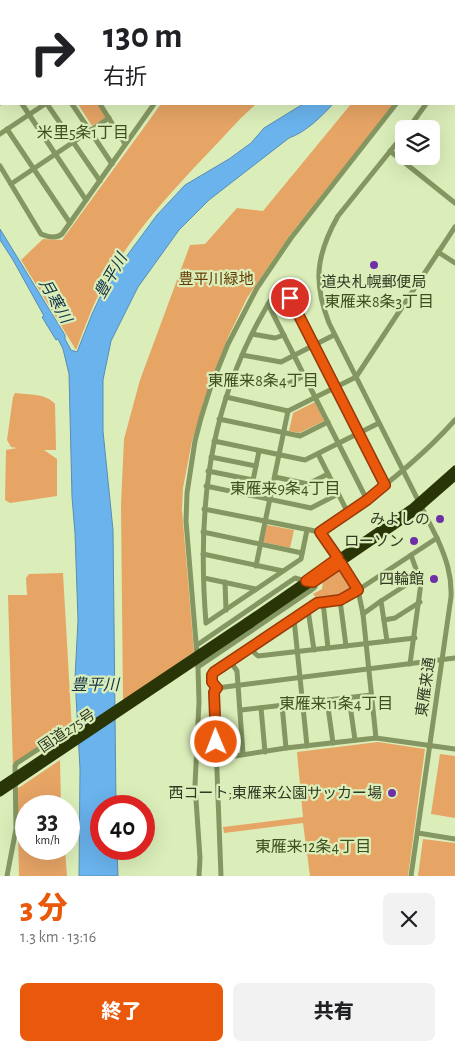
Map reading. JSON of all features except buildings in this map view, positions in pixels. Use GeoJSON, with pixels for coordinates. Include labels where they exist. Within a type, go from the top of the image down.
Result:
{"type":"FeatureCollection","features":[{"type":"Feature","properties":{"kind":"highway"},"geometry":{"type":"LineString","coordinates":[[420,504],[455,469]]}},
{"type":"Feature","properties":{"kind":"highway"},"geometry":{"type":"LineString","coordinates":[[248,623],[420,504],[455,476]]}},
{"type":"Feature","properties":{"kind":"highway","name":"国道275号"},"geometry":{"type":"LineString","coordinates":[[0,786],[248,623]]}},
{"type":"Feature","properties":{"kind":"highway","name":"国道275号"},"geometry":{"type":"LineString","coordinates":[[0,793],[248,623]]}},
{"type":"Feature","properties":{"kind":"street"},"geometry":{"type":"LineString","coordinates":[[23,105],[86,200]]}},
{"type":"Feature","properties":{"kind":"street"},"geometry":{"type":"LineString","coordinates":[[0,134],[44,105]]}},
{"type":"Feature","properties":{"kind":"street"},"geometry":{"type":"LineString","coordinates":[[47,105],[100,181]]}},
{"type":"Feature","properties":{"kind":"street"},"geometry":{"type":"LineString","coordinates":[[73,105],[112,164]]}},
{"type":"Feature","properties":{"kind":"street"},"geometry":{"type":"LineString","coordinates":[[101,105],[125,144]]}},
{"type":"Feature","properties":{"kind":"street"},"geometry":{"type":"LineString","coordinates":[[0,166],[41,234],[59,237],[153,105]]}},
{"type":"Feature","properties":{"kind":"street"},"geometry":{"type":"LineString","coordinates":[[199,876],[200,858],[195,785],[199,702],[198,667],[187,529],[187,493],[196,441],[211,386],[228,344],[274,262],[395,105]]}},
{"type":"Feature","properties":{"kind":"street"},"geometry":{"type":"LineString","coordinates":[[414,120],[425,105]]}},
{"type":"Feature","properties":{"kind":"street"},"geometry":{"type":"LineString","coordinates":[[11,184],[109,118]]}},
{"type":"Feature","properties":{"kind":"street"},"geometry":{"type":"LineString","coordinates":[[7,129],[70,223]]}},
{"type":"Feature","properties":{"kind":"street","name":"東雁来通"},"geometry":{"type":"LineString","coordinates":[[395,145],[338,216],[325,242],[318,286],[334,335],[437,538],[447,561],[452,584],[412,876]]}},
{"type":"Feature","properties":{"kind":"street"},"geometry":{"type":"LineString","coordinates":[[390,151],[455,203]]}},
{"type":"Feature","properties":{"kind":"street"},"geometry":{"type":"LineString","coordinates":[[226,397],[288,411],[356,377],[455,227]]}},
{"type":"Feature","properties":{"kind":"street"},"geometry":{"type":"LineString","coordinates":[[438,252],[455,263]]}},
{"type":"Feature","properties":{"kind":"street"},"geometry":{"type":"LineString","coordinates":[[307,530],[301,559],[206,623],[203,554],[204,509],[208,471],[214,441],[233,376],[252,334],[282,282],[385,485]]}},
{"type":"Feature","properties":{"kind":"street"},"geometry":{"type":"LineString","coordinates":[[268,304],[367,500]]}},
{"type":"Feature","properties":{"kind":"street"},"geometry":{"type":"LineString","coordinates":[[252,334],[275,338],[284,335]]}},
{"type":"Feature","properties":{"kind":"street"},"geometry":{"type":"LineString","coordinates":[[242,355],[278,363],[334,335]]}},
{"type":"Feature","properties":{"kind":"street"},"geometry":{"type":"LineString","coordinates":[[233,376],[283,386],[304,376]]}},
{"type":"Feature","properties":{"kind":"street"},"geometry":{"type":"LineString","coordinates":[[256,566],[288,411]]}},
{"type":"Feature","properties":{"kind":"street"},"geometry":{"type":"LineString","coordinates":[[219,419],[300,436],[328,422]]}},
{"type":"Feature","properties":{"kind":"street"},"geometry":{"type":"LineString","coordinates":[[204,509],[320,532],[367,500],[439,439],[455,420]]}},
{"type":"Feature","properties":{"kind":"street"},"geometry":{"type":"LineString","coordinates":[[214,441],[305,460],[379,423]]}},
{"type":"Feature","properties":{"kind":"street"},"geometry":{"type":"LineString","coordinates":[[250,495],[259,451]]}},
{"type":"Feature","properties":{"kind":"street"},"geometry":{"type":"LineString","coordinates":[[318,454],[348,513]]}},
{"type":"Feature","properties":{"kind":"street"},"geometry":{"type":"LineString","coordinates":[[211,457],[256,466]]}},
{"type":"Feature","properties":{"kind":"street"},"geometry":{"type":"LineString","coordinates":[[208,471],[253,480]]}},
{"type":"Feature","properties":{"kind":"street"},"geometry":{"type":"LineString","coordinates":[[275,477],[308,484],[328,474]]}},
{"type":"Feature","properties":{"kind":"street"},"geometry":{"type":"LineString","coordinates":[[206,486],[312,508],[338,494]]}},
{"type":"Feature","properties":{"kind":"street"},"geometry":{"type":"LineString","coordinates":[[203,532],[302,552]]}},
{"type":"Feature","properties":{"kind":"street"},"geometry":{"type":"LineString","coordinates":[[320,532],[358,590],[363,614],[376,738]]}},
{"type":"Feature","properties":{"kind":"street"},"geometry":{"type":"LineString","coordinates":[[217,688],[212,682],[214,672],[249,648],[317,603],[340,600],[358,590],[437,538]]}},
{"type":"Feature","properties":{"kind":"street"},"geometry":{"type":"LineString","coordinates":[[203,554],[283,571]]}},
{"type":"Feature","properties":{"kind":"street"},"geometry":{"type":"LineString","coordinates":[[410,664],[420,602],[421,583],[411,555]]}},
{"type":"Feature","properties":{"kind":"street"},"geometry":{"type":"LineString","coordinates":[[363,614],[420,576]]}},
{"type":"Feature","properties":{"kind":"street"},"geometry":{"type":"LineString","coordinates":[[204,578],[256,589]]}},
{"type":"Feature","properties":{"kind":"street"},"geometry":{"type":"LineString","coordinates":[[197,645],[296,578],[316,584],[315,588],[198,667]]}},
{"type":"Feature","properties":{"kind":"street"},"geometry":{"type":"LineString","coordinates":[[225,582],[226,610]]}},
{"type":"Feature","properties":{"kind":"street"},"geometry":{"type":"LineString","coordinates":[[340,600],[346,646]]}},
{"type":"Feature","properties":{"kind":"street"},"geometry":{"type":"LineString","coordinates":[[381,601],[386,641]]}},
{"type":"Feature","properties":{"kind":"street"},"geometry":{"type":"LineString","coordinates":[[323,602],[328,648]]}},
{"type":"Feature","properties":{"kind":"street"},"geometry":{"type":"LineString","coordinates":[[384,620],[395,618],[420,602]]}},
{"type":"Feature","properties":{"kind":"street"},"geometry":{"type":"LineString","coordinates":[[308,610],[314,650]]}},
{"type":"Feature","properties":{"kind":"street"},"geometry":{"type":"LineString","coordinates":[[294,619],[299,652],[307,746]]}},
{"type":"Feature","properties":{"kind":"street"},"geometry":{"type":"LineString","coordinates":[[249,648],[258,656],[415,638]]}},
{"type":"Feature","properties":{"kind":"street"},"geometry":{"type":"LineString","coordinates":[[220,876],[214,692],[217,688],[455,658]]}},
{"type":"Feature","properties":{"kind":"street"},"geometry":{"type":"LineString","coordinates":[[230,661],[238,671],[244,754]]}},
{"type":"Feature","properties":{"kind":"street"},"geometry":{"type":"LineString","coordinates":[[241,710],[371,695]]}},
{"type":"Feature","properties":{"kind":"street"},"geometry":{"type":"LineString","coordinates":[[349,698],[355,740]]}},
{"type":"Feature","properties":{"kind":"street"},"geometry":{"type":"LineString","coordinates":[[327,700],[333,743]]}},
{"type":"Feature","properties":{"kind":"street"},"geometry":{"type":"LineString","coordinates":[[282,705],[286,748]]}},
{"type":"Feature","properties":{"kind":"street"},"geometry":{"type":"LineString","coordinates":[[261,708],[265,752]]}},
{"type":"Feature","properties":{"kind":"street"},"geometry":{"type":"LineString","coordinates":[[216,759],[286,748],[376,738],[455,749]]}},
{"type":"Feature","properties":{"kind":"street"},"geometry":{"type":"LineString","coordinates":[[7,876],[16,829],[15,766],[52,740]]}},
{"type":"Feature","properties":{"kind":"street"},"geometry":{"type":"LineString","coordinates":[[418,833],[455,839]]}},
{"type":"Feature","properties":{"kind":"green space"},"geometry":{"type":"Polygon","coordinates":[[[79,105],[99,105],[107,117],[92,126],[79,105]]]}},
{"type":"Feature","properties":{"kind":"green space"},"geometry":{"type":"Polygon","coordinates":[[[160,105],[255,105],[165,199],[147,221],[115,266],[101,290],[76,350],[21,260],[43,239],[62,240],[160,105]]]}},
{"type":"Feature","properties":{"kind":"green space","name":"豊平川緑地"},"geometry":{"type":"Polygon","coordinates":[[[350,105],[393,105],[290,235],[247,298],[229,335],[206,394],[192,441],[183,488],[182,510],[194,652],[123,701],[121,505],[124,439],[140,380],[190,245],[205,244],[237,208],[263,211],[350,105]]]}},
{"type":"Feature","properties":{"kind":"green space"},"geometry":{"type":"Polygon","coordinates":[[[15,393],[42,396],[55,404],[56,450],[44,450],[57,459],[57,496],[10,503],[5,500],[6,450],[17,448],[11,447],[7,440],[15,393]]]}},
{"type":"Feature","properties":{"kind":"green space"},"geometry":{"type":"Polygon","coordinates":[[[315,402],[324,421],[299,433],[289,431],[293,413],[315,402]]]}},
{"type":"Feature","properties":{"kind":"green space"},"geometry":{"type":"Polygon","coordinates":[[[267,525],[294,530],[290,548],[263,542],[267,525]]]}},
{"type":"Feature","properties":{"kind":"green space"},"geometry":{"type":"Polygon","coordinates":[[[342,569],[355,589],[340,598],[318,600],[313,594],[322,589],[323,581],[342,569]]]}},
{"type":"Feature","properties":{"kind":"green space"},"geometry":{"type":"Polygon","coordinates":[[[63,573],[72,731],[13,768],[8,595],[27,595],[26,578],[29,574],[63,573]]]}},
{"type":"Feature","properties":{"kind":"green space"},"geometry":{"type":"Polygon","coordinates":[[[378,742],[425,749],[408,876],[310,876],[303,823],[224,833],[223,827],[303,817],[297,752],[378,742]]]}},
{"type":"Feature","properties":{"kind":"green space"},"geometry":{"type":"Polygon","coordinates":[[[440,754],[455,756],[455,818],[431,814],[440,754]]]}},
{"type":"Feature","properties":{"kind":"green space"},"geometry":{"type":"Polygon","coordinates":[[[60,760],[61,795],[17,795],[17,789],[60,760]]]}},
{"type":"Feature","properties":{"kind":"green space"},"geometry":{"type":"Polygon","coordinates":[[[423,839],[455,843],[455,876],[418,876],[423,839]]]}},
{"type":"Feature","properties":{"kind":"green space"},"geometry":{"type":"Polygon","coordinates":[[[19,860],[66,860],[67,876],[19,876],[19,860]]]}},
{"type":"Feature","properties":{"kind":"water","name":"豊平川"},"geometry":{"type":"Polygon","coordinates":[[[301,105],[332,105],[307,128],[289,138],[209,200],[179,230],[138,287],[111,341],[103,380],[103,431],[113,530],[116,795],[90,795],[90,860],[117,860],[118,876],[79,876],[80,769],[75,678],[78,620],[69,374],[63,349],[42,317],[44,316],[0,240],[0,229],[65,335],[71,350],[77,352],[106,284],[157,215],[185,185],[229,159],[251,143],[264,128],[301,105]]]}},
{"type":"Feature","properties":{"kind":"place","name":"道央札幌郵便局"},"geometry":{"type":"Point","coordinates":[374,265]}},
{"type":"Feature","properties":{"kind":"place","name":"みよしの"},"geometry":{"type":"Point","coordinates":[440,519]}},
{"type":"Feature","properties":{"kind":"place","name":"ローソン"},"geometry":{"type":"Point","coordinates":[414,541]}},
{"type":"Feature","properties":{"kind":"place","name":"四輪館"},"geometry":{"type":"Point","coordinates":[434,579]}},
{"type":"Feature","properties":{"kind":"place","name":"西コート;東雁来公園サッカー場"},"geometry":{"type":"Point","coordinates":[392,793]}},
{"type":"Feature","properties":{"kind":"district","name":"米里5条1丁目"},"geometry":{"type":"Point","coordinates":[83,133]}},
{"type":"Feature","properties":{"kind":"district","name":"東雁来8条3丁目"},"geometry":{"type":"Point","coordinates":[379,302]}},
{"type":"Feature","properties":{"kind":"district","name":"東雁来8条4丁目"},"geometry":{"type":"Point","coordinates":[263,381]}},
{"type":"Feature","properties":{"kind":"district","name":"東雁来9条4丁目"},"geometry":{"type":"Point","coordinates":[285,489]}},
{"type":"Feature","properties":{"kind":"district","name":"東雁来11条4丁目"},"geometry":{"type":"Point","coordinates":[336,704]}},
{"type":"Feature","properties":{"kind":"district","name":"東雁来12条4丁目"},"geometry":{"type":"Point","coordinates":[313,847]}},
{"type":"Feature","properties":{"kind":"route"},"geometry":{"type":"LineString","coordinates":[[216,742],[214,692],[217,688],[212,682],[212,675],[317,603],[340,600],[358,590],[341,563],[313,582],[306,581],[338,558],[320,532],[367,500],[385,485],[290,298]]}},
{"type":"Feature","properties":{"kind":"water label","name":"月寒川"},"geometry":{"type":"Point","coordinates":[55,301]}}]}
